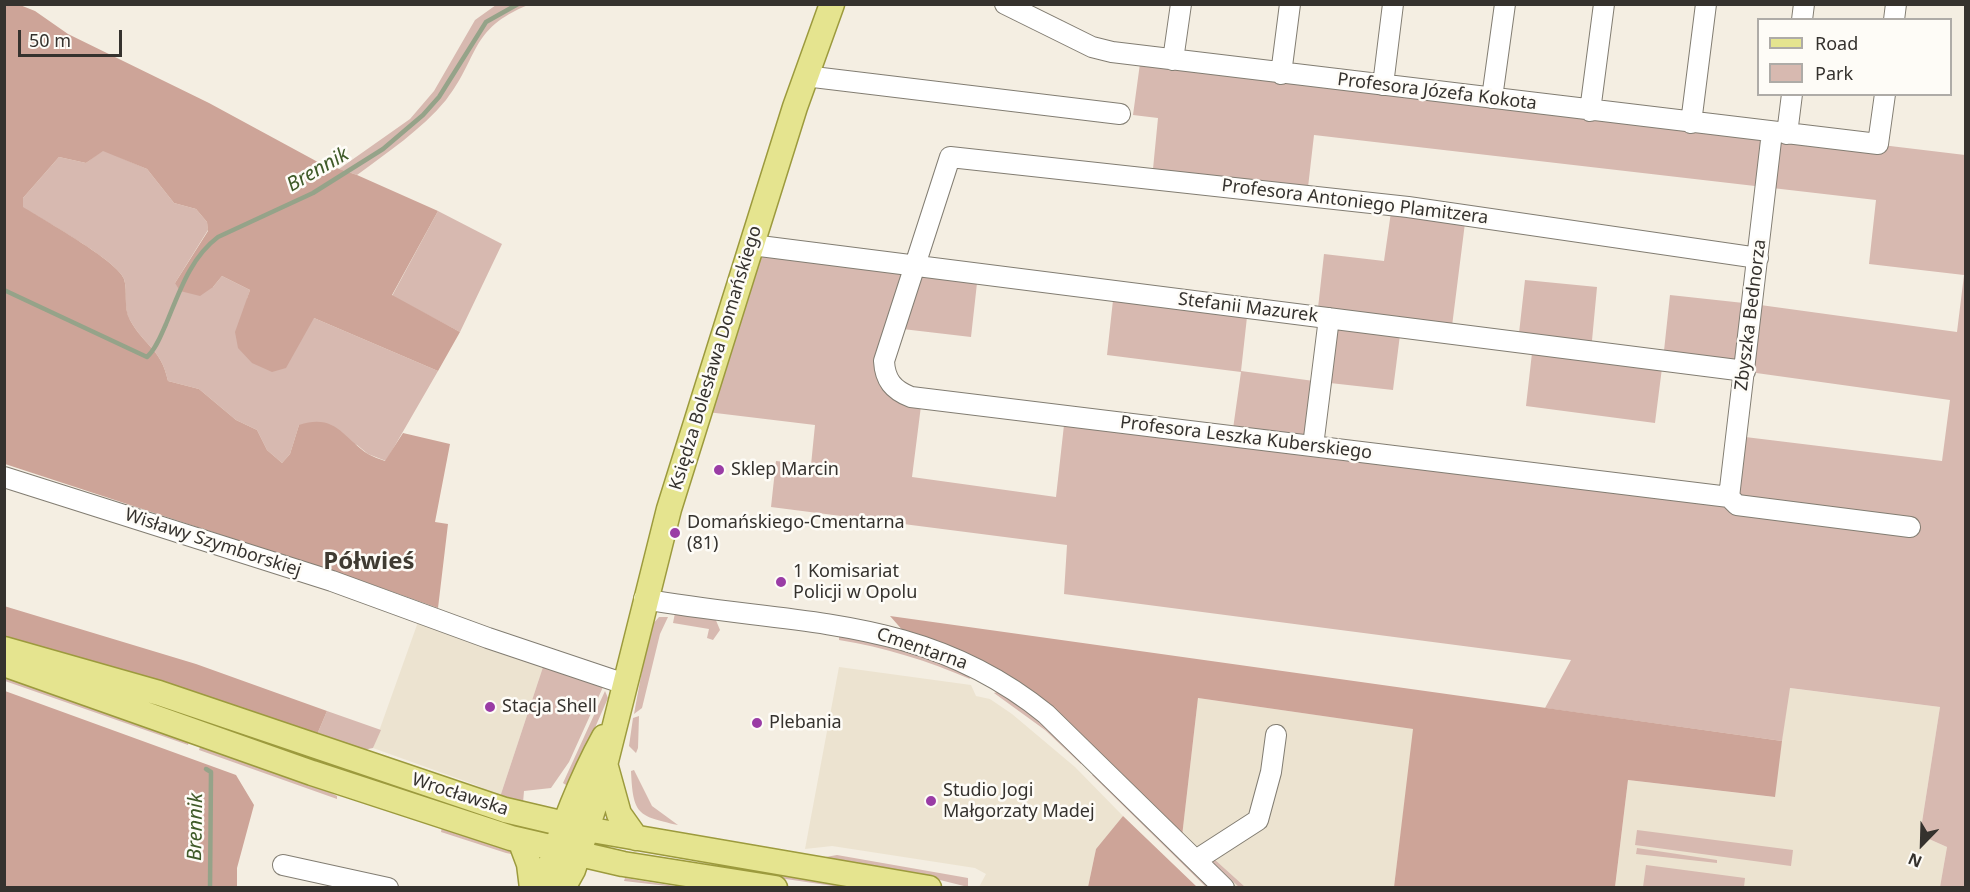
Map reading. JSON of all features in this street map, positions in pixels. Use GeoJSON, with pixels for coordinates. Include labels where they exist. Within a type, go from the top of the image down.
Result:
{"type":"FeatureCollection","features":[{"type":"Feature","properties":{"kind":"main road","name":"Księdza Bolesława Domańskiego"},"geometry":{"type":"LineString","coordinates":[[575,827],[606,766],[644,599],[669,509],[805,76],[832,4]]}},
{"type":"Feature","properties":{"kind":"main road","name":"Wrocławska"},"geometry":{"type":"LineString","coordinates":[[4,649],[159,693],[505,810],[575,827],[929,888]]}},
{"type":"Feature","properties":{"kind":"main road","name":"Wrocławska"},"geometry":{"type":"LineString","coordinates":[[4,664],[312,773],[520,840],[567,852],[775,888]]}},
{"type":"Feature","properties":{"kind":"main road","name":"Księdza Bolesława Domańskiego"},"geometry":{"type":"LineString","coordinates":[[575,827],[590,762],[616,717]]}},
{"type":"Feature","properties":{"kind":"main road"},"geometry":{"type":"LineString","coordinates":[[606,766],[619,814],[636,838]]}},
{"type":"Feature","properties":{"kind":"main road"},"geometry":{"type":"LineString","coordinates":[[543,888],[567,852],[575,827]]}},
{"type":"Feature","properties":{"kind":"main road"},"geometry":{"type":"LineString","coordinates":[[520,840],[529,864],[532,888]]}},
{"type":"Feature","properties":{"kind":"main road"},"geometry":{"type":"LineString","coordinates":[[563,888],[572,873],[567,852]]}},
{"type":"Feature","properties":{"kind":"street"},"geometry":{"type":"LineString","coordinates":[[1173,60],[1181,4]]}},
{"type":"Feature","properties":{"kind":"street"},"geometry":{"type":"LineString","coordinates":[[1281,74],[1290,4]]}},
{"type":"Feature","properties":{"kind":"street"},"geometry":{"type":"LineString","coordinates":[[1383,85],[1393,4]]}},
{"type":"Feature","properties":{"kind":"street"},"geometry":{"type":"LineString","coordinates":[[1492,98],[1505,4]]}},
{"type":"Feature","properties":{"kind":"street"},"geometry":{"type":"LineString","coordinates":[[1590,111],[1604,4]]}},
{"type":"Feature","properties":{"kind":"street"},"geometry":{"type":"LineString","coordinates":[[1691,123],[1706,4]]}},
{"type":"Feature","properties":{"kind":"street","name":"Profesora Józefa Kokota"},"geometry":{"type":"LineString","coordinates":[[1013,6],[1101,50],[1281,74],[1878,144],[1885,96]]}},
{"type":"Feature","properties":{"kind":"street"},"geometry":{"type":"LineString","coordinates":[[805,76],[1120,114]]}},
{"type":"Feature","properties":{"kind":"street","name":"Zbyszka Bednorza"},"geometry":{"type":"LineString","coordinates":[[1729,497],[1758,258],[1779,133],[1791,96]]}},
{"type":"Feature","properties":{"kind":"street","name":"Profesora Antoniego Plamitzera"},"geometry":{"type":"LineString","coordinates":[[950,157],[1408,207],[1557,226],[1610,238],[1758,258]]}},
{"type":"Feature","properties":{"kind":"street","name":"Profesora Leszka Kuberskiego"},"geometry":{"type":"LineString","coordinates":[[950,157],[884,361],[886,378],[903,394],[1729,497],[1737,505],[1910,527]]}},
{"type":"Feature","properties":{"kind":"street","name":"Stefanii Mazurek"},"geometry":{"type":"LineString","coordinates":[[752,245],[1745,371]]}},
{"type":"Feature","properties":{"kind":"street"},"geometry":{"type":"LineString","coordinates":[[1313,446],[1329,318]]}},
{"type":"Feature","properties":{"kind":"street","name":"Wisławy Szymborskiej"},"geometry":{"type":"LineString","coordinates":[[4,477],[332,581],[488,638],[625,684]]}},
{"type":"Feature","properties":{"kind":"street","name":"Cmentarna"},"geometry":{"type":"LineString","coordinates":[[644,599],[857,628],[912,642],[965,662],[1020,693],[1046,714],[1224,888]]}},
{"type":"Feature","properties":{"kind":"street"},"geometry":{"type":"LineString","coordinates":[[1196,860],[1258,820],[1271,772],[1276,735]]}},
{"type":"Feature","properties":{"kind":"street"},"geometry":{"type":"LineString","coordinates":[[284,864],[388,888]]}},
{"type":"Feature","properties":{"kind":"shaded area"},"geometry":{"type":"Polygon","coordinates":[[[5,5],[20,5],[35,11],[68,34],[209,103],[316,161],[357,175],[438,211],[392,295],[460,332],[438,371],[314,318],[286,368],[272,372],[252,363],[238,348],[235,332],[250,290],[222,276],[213,287],[200,296],[180,291],[175,283],[208,231],[207,222],[196,209],[174,203],[147,169],[103,151],[86,163],[59,157],[23,198],[23,207],[94,251],[119,271],[124,279],[130,320],[157,354],[168,381],[199,389],[236,420],[257,430],[267,450],[282,463],[290,454],[299,425],[312,422],[322,422],[338,429],[359,448],[385,461],[403,433],[450,444],[435,522],[448,524],[438,608],[5,464],[5,5]]]}},
{"type":"Feature","properties":{"kind":"shaded area"},"geometry":{"type":"Polygon","coordinates":[[[4,606],[196,664],[327,711],[316,737],[172,686],[5,637],[4,606]]]}},
{"type":"Feature","properties":{"kind":"shaded area"},"geometry":{"type":"Polygon","coordinates":[[[890,616],[1782,741],[1775,797],[1628,780],[1615,887],[1394,887],[1413,729],[1198,698],[1181,845],[1046,714],[912,641],[890,616]]]}},
{"type":"Feature","properties":{"kind":"shaded area"},"geometry":{"type":"Polygon","coordinates":[[[418,622],[544,664],[500,797],[476,785],[373,748],[418,622]]]}},
{"type":"Feature","properties":{"kind":"shaded area"},"geometry":{"type":"Polygon","coordinates":[[[839,667],[971,685],[976,696],[990,699],[1012,714],[1075,767],[1123,816],[1096,849],[1088,887],[979,887],[986,874],[975,868],[832,846],[805,849],[839,667]]]}},
{"type":"Feature","properties":{"kind":"shaded area"},"geometry":{"type":"Polygon","coordinates":[[[1789,688],[1940,707],[1920,835],[1947,847],[1940,887],[1615,888],[1628,780],[1774,797],[1789,688]]]}},
{"type":"Feature","properties":{"kind":"shaded area"},"geometry":{"type":"Polygon","coordinates":[[[5,691],[236,775],[254,805],[237,868],[237,887],[5,887],[5,691]]]}},
{"type":"Feature","properties":{"kind":"shaded area"},"geometry":{"type":"Polygon","coordinates":[[[1198,698],[1414,729],[1394,887],[1224,887],[1181,845],[1198,698]]]}},
{"type":"Feature","properties":{"kind":"shaded area"},"geometry":{"type":"Polygon","coordinates":[[[1123,816],[1197,887],[1088,887],[1096,849],[1123,816]]]}},
{"type":"Feature","properties":{"kind":"green space"},"geometry":{"type":"Polygon","coordinates":[[[496,5],[528,5],[509,14],[485,35],[457,85],[436,111],[415,131],[357,175],[339,169],[410,119],[434,91],[475,20],[496,5]]]}},
{"type":"Feature","properties":{"kind":"green space"},"geometry":{"type":"Polygon","coordinates":[[[1141,56],[1965,155],[1965,887],[1940,887],[1947,847],[1920,835],[1940,707],[1790,688],[1782,741],[1545,708],[1571,660],[1064,594],[1067,545],[771,507],[776,461],[811,465],[815,425],[699,411],[752,245],[978,274],[971,337],[894,328],[884,370],[922,398],[912,477],[1056,497],[1065,416],[1232,436],[1241,372],[1107,355],[1114,291],[1248,308],[1241,371],[1321,382],[1313,446],[1729,497],[1737,436],[1942,461],[1950,400],[1663,360],[1670,295],[1957,332],[1964,275],[1869,264],[1876,200],[1314,135],[1307,196],[1152,179],[1158,118],[1133,115],[1141,56]]]}},
{"type":"Feature","properties":{"kind":"green space"},"geometry":{"type":"Polygon","coordinates":[[[103,150],[147,169],[174,203],[196,209],[207,222],[208,230],[175,283],[213,287],[222,276],[250,290],[247,299],[314,318],[438,371],[386,461],[368,454],[357,445],[299,425],[290,454],[282,463],[267,450],[257,430],[236,420],[199,389],[168,381],[157,354],[135,329],[128,316],[124,279],[119,271],[78,241],[23,208],[23,198],[59,157],[86,163],[103,150]]]}},
{"type":"Feature","properties":{"kind":"green space"},"geometry":{"type":"Polygon","coordinates":[[[1392,205],[1466,215],[1451,334],[1401,327],[1393,390],[1321,382],[1329,319],[1317,317],[1324,254],[1384,261],[1392,205]]]}},
{"type":"Feature","properties":{"kind":"green space"},"geometry":{"type":"Polygon","coordinates":[[[438,211],[502,244],[460,332],[392,296],[438,211]]]}},
{"type":"Feature","properties":{"kind":"green space"},"geometry":{"type":"Polygon","coordinates":[[[1525,280],[1597,287],[1591,351],[1663,360],[1655,423],[1526,406],[1533,344],[1518,342],[1525,280]]]}},
{"type":"Feature","properties":{"kind":"green space"},"geometry":{"type":"Polygon","coordinates":[[[675,613],[715,618],[720,630],[713,640],[707,638],[709,629],[673,623],[675,613]]]}},
{"type":"Feature","properties":{"kind":"green space"},"geometry":{"type":"Polygon","coordinates":[[[659,617],[668,617],[660,634],[642,708],[634,714],[650,627],[659,617]]]}},
{"type":"Feature","properties":{"kind":"green space"},"geometry":{"type":"Polygon","coordinates":[[[839,636],[922,656],[969,676],[970,679],[906,655],[839,640],[839,636]]]}},
{"type":"Feature","properties":{"kind":"green space"},"geometry":{"type":"Polygon","coordinates":[[[544,664],[598,682],[603,687],[569,762],[551,788],[524,791],[523,803],[500,797],[544,664]]]}},
{"type":"Feature","properties":{"kind":"green space"},"geometry":{"type":"Polygon","coordinates":[[[5,675],[189,740],[188,745],[5,681],[5,675]]]}},
{"type":"Feature","properties":{"kind":"green space"},"geometry":{"type":"Polygon","coordinates":[[[605,691],[608,698],[569,787],[563,783],[605,691]]]}},
{"type":"Feature","properties":{"kind":"green space"},"geometry":{"type":"Polygon","coordinates":[[[997,692],[1032,713],[1081,760],[1081,764],[1045,730],[994,693],[997,692]]]}},
{"type":"Feature","properties":{"kind":"green space"},"geometry":{"type":"Polygon","coordinates":[[[327,711],[381,730],[373,748],[363,750],[316,737],[327,711]]]}},
{"type":"Feature","properties":{"kind":"green space"},"geometry":{"type":"Polygon","coordinates":[[[639,716],[636,753],[629,746],[633,718],[639,716]]]}},
{"type":"Feature","properties":{"kind":"green space"},"geometry":{"type":"Polygon","coordinates":[[[201,744],[307,781],[337,796],[337,799],[199,750],[201,744]]]}},
{"type":"Feature","properties":{"kind":"green space"},"geometry":{"type":"Polygon","coordinates":[[[634,770],[652,806],[678,825],[654,819],[640,811],[633,796],[631,771],[634,770]]]}},
{"type":"Feature","properties":{"kind":"green space"},"geometry":{"type":"Polygon","coordinates":[[[1096,774],[1213,887],[1206,887],[1092,775],[1096,774]]]}},
{"type":"Feature","properties":{"kind":"green space"},"geometry":{"type":"Polygon","coordinates":[[[442,827],[514,851],[511,854],[506,853],[441,832],[442,827]]]}},
{"type":"Feature","properties":{"kind":"green space"},"geometry":{"type":"Polygon","coordinates":[[[1637,830],[1793,850],[1791,866],[1635,845],[1637,830]]]}},
{"type":"Feature","properties":{"kind":"green space"},"geometry":{"type":"Polygon","coordinates":[[[1637,848],[1717,860],[1717,863],[1636,854],[1637,848]]]}},
{"type":"Feature","properties":{"kind":"green space"},"geometry":{"type":"Polygon","coordinates":[[[631,853],[707,866],[882,887],[840,887],[630,856],[631,853]]]}},
{"type":"Feature","properties":{"kind":"green space"},"geometry":{"type":"Polygon","coordinates":[[[837,855],[968,878],[968,887],[924,876],[814,859],[837,855]]]}},
{"type":"Feature","properties":{"kind":"green space"},"geometry":{"type":"Polygon","coordinates":[[[1214,859],[1245,887],[1239,887],[1211,861],[1214,859]]]}},
{"type":"Feature","properties":{"kind":"green space"},"geometry":{"type":"Polygon","coordinates":[[[1646,865],[1745,878],[1744,887],[1643,887],[1646,865]]]}},
{"type":"Feature","properties":{"kind":"green space"},"geometry":{"type":"Polygon","coordinates":[[[625,878],[675,886],[676,887],[624,881],[625,878]]]}},
{"type":"Feature","properties":{"kind":"waterway","name":"Brennik"},"geometry":{"type":"LineString","coordinates":[[4,290],[147,357],[158,342],[186,277],[208,245],[218,237],[313,193],[383,149],[423,115],[439,97],[486,22],[518,4]]}},
{"type":"Feature","properties":{"kind":"waterway","name":"Brennik"},"geometry":{"type":"LineString","coordinates":[[206,769],[211,772],[210,888]]}},
{"type":"Feature","properties":{"kind":"place","name":"Sklep Marcin"},"geometry":{"type":"Point","coordinates":[719,470]}},
{"type":"Feature","properties":{"kind":"place","name":"Domańskiego-Cmentarna (81)"},"geometry":{"type":"Point","coordinates":[675,533]}},
{"type":"Feature","properties":{"kind":"place","name":"1 Komisariat Policji w Opolu"},"geometry":{"type":"Point","coordinates":[781,582]}},
{"type":"Feature","properties":{"kind":"place","name":"Stacja Shell"},"geometry":{"type":"Point","coordinates":[490,707]}},
{"type":"Feature","properties":{"kind":"place","name":"Plebania"},"geometry":{"type":"Point","coordinates":[757,723]}},
{"type":"Feature","properties":{"kind":"place","name":"Studio Jogi Małgorzaty Madej"},"geometry":{"type":"Point","coordinates":[931,801]}},
{"type":"Feature","properties":{"kind":"district","name":"Półwieś"},"geometry":{"type":"Point","coordinates":[369,562]}}]}
